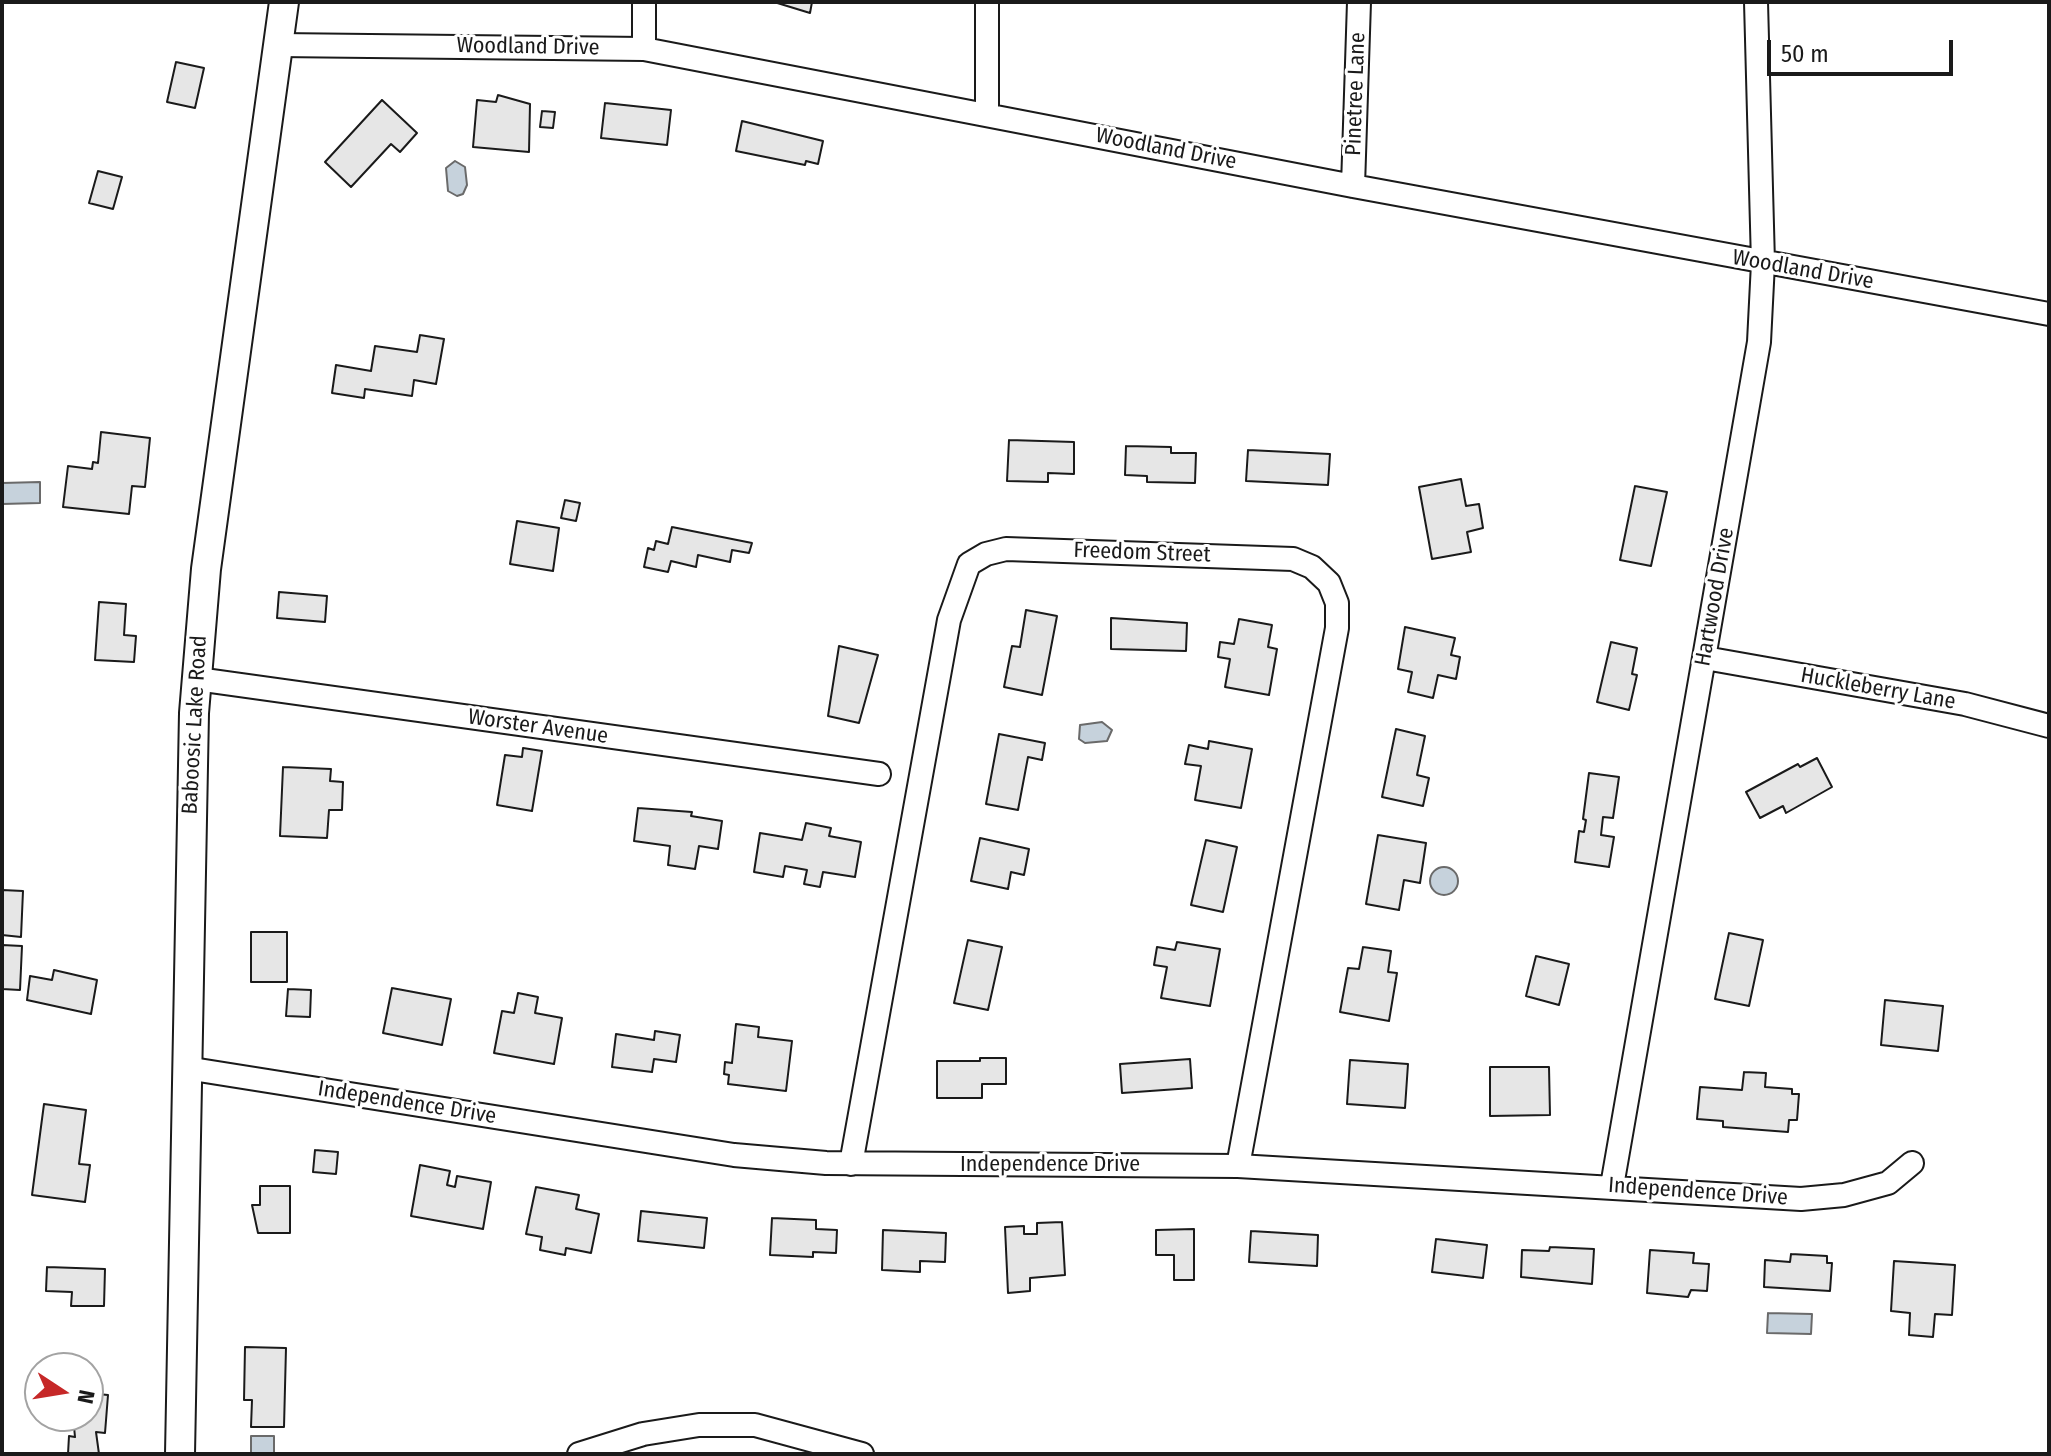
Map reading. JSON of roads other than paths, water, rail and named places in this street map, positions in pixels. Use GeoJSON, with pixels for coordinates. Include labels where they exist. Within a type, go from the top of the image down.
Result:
{"type":"FeatureCollection","features":[{"type":"Feature","properties":{"kind":"street","name":"Baboosic Lake Road"},"geometry":{"type":"LineString","coordinates":[[180,1454],[192,746],[206,569],[284,2]]}},
{"type":"Feature","properties":{"kind":"street"},"geometry":{"type":"LineString","coordinates":[[644,2],[644,49]]}},
{"type":"Feature","properties":{"kind":"street"},"geometry":{"type":"LineString","coordinates":[[987,2],[987,114]]}},
{"type":"Feature","properties":{"kind":"street","name":"Pinetree Lane"},"geometry":{"type":"LineString","coordinates":[[1353,186],[1359,2]]}},
{"type":"Feature","properties":{"kind":"street","name":"Hartwood Drive"},"geometry":{"type":"LineString","coordinates":[[1612,1186],[1759,342],[1763,263],[1756,2]]}},
{"type":"Feature","properties":{"kind":"street","name":"Woodland Drive"},"geometry":{"type":"LineString","coordinates":[[278,45],[644,49],[1353,186],[2049,314]]}},
{"type":"Feature","properties":{"kind":"street","name":"Freedom Street"},"geometry":{"type":"LineString","coordinates":[[851,1164],[949,620],[969,564],[986,554],[1006,549],[1293,559],[1312,567],[1329,583],[1337,603],[1337,628],[1238,1166]]}},
{"type":"Feature","properties":{"kind":"street","name":"Huckleberry Lane"},"geometry":{"type":"LineString","coordinates":[[1705,658],[1965,704],[2049,726]]}},
{"type":"Feature","properties":{"kind":"street","name":"Worster Avenue"},"geometry":{"type":"LineString","coordinates":[[197,679],[879,774]]}},
{"type":"Feature","properties":{"kind":"street","name":"Independence Drive"},"geometry":{"type":"LineString","coordinates":[[186,1068],[734,1155],[851,1164],[1238,1166],[1801,1199],[1844,1195],[1888,1183],[1912,1163]]}},
{"type":"Feature","properties":{"kind":"street"},"geometry":{"type":"LineString","coordinates":[[579,1454],[643,1434],[699,1425],[755,1425],[862,1454]]}}]}
